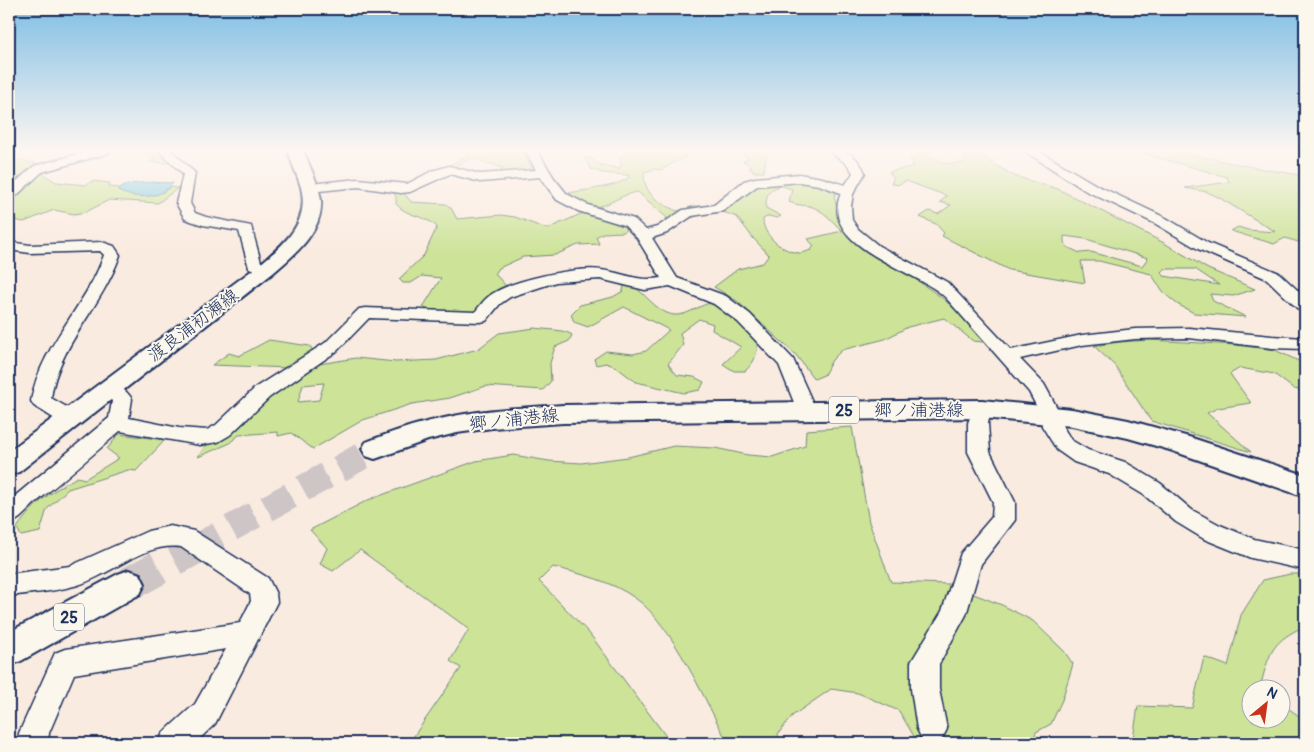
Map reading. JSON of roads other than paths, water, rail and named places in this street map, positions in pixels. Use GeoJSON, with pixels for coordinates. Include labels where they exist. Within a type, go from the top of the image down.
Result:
{"type":"FeatureCollection","features":[{"type":"Feature","properties":{"kind":"main road","name":"渡良浦初瀬線"},"geometry":{"type":"LineString","coordinates":[[9,465],[266,269],[294,243],[308,222],[312,203],[309,185]]}},
{"type":"Feature","properties":{"kind":"main road","name":"郷ノ浦港線"},"geometry":{"type":"LineString","coordinates":[[375,449],[423,432],[520,416],[806,410],[982,409],[1051,415],[1146,433],[1305,486]]}},
{"type":"Feature","properties":{"kind":"main road","name":"25"},"geometry":{"type":"LineString","coordinates":[[9,650],[129,584]]}},
{"type":"Feature","properties":{"kind":"street"},"geometry":{"type":"LineString","coordinates":[[9,194],[20,185]]}},
{"type":"Feature","properties":{"kind":"street"},"geometry":{"type":"LineString","coordinates":[[187,185],[183,203],[190,216],[203,221],[246,229],[254,265],[266,269]]}},
{"type":"Feature","properties":{"kind":"street"},"geometry":{"type":"LineString","coordinates":[[310,188],[327,185]]}},
{"type":"Feature","properties":{"kind":"street"},"geometry":{"type":"LineString","coordinates":[[373,185],[401,189],[416,185]]}},
{"type":"Feature","properties":{"kind":"street"},"geometry":{"type":"LineString","coordinates":[[553,185],[562,197],[583,208],[629,222],[643,236],[672,281]]}},
{"type":"Feature","properties":{"kind":"street"},"geometry":{"type":"LineString","coordinates":[[643,236],[662,230],[688,213],[718,208],[748,185]]}},
{"type":"Feature","properties":{"kind":"street"},"geometry":{"type":"LineString","coordinates":[[831,185],[849,191]]}},
{"type":"Feature","properties":{"kind":"street"},"geometry":{"type":"LineString","coordinates":[[852,185],[845,198],[844,215],[847,224],[857,235],[890,258],[939,283],[970,313],[1037,389],[1051,415],[1052,426],[1064,445],[1081,456],[1117,468],[1152,489],[1184,516],[1212,532],[1251,548],[1305,560]]}},
{"type":"Feature","properties":{"kind":"street"},"geometry":{"type":"LineString","coordinates":[[1086,185],[1161,221],[1203,246],[1273,276],[1305,306]]}},
{"type":"Feature","properties":{"kind":"street"},"geometry":{"type":"LineString","coordinates":[[9,246],[30,250],[102,246],[109,250],[112,255],[104,278],[48,370],[41,391],[41,401],[70,418]]}},
{"type":"Feature","properties":{"kind":"street"},"geometry":{"type":"LineString","coordinates":[[116,423],[186,436],[210,437],[223,430],[263,392],[331,347],[364,313],[480,316],[494,300],[504,294],[537,282],[574,275],[611,276],[645,285],[672,281],[720,300],[744,318],[787,363],[806,410]]}},
{"type":"Feature","properties":{"kind":"street"},"geometry":{"type":"LineString","coordinates":[[1008,356],[1082,340],[1135,334],[1189,333],[1305,344]]}},
{"type":"Feature","properties":{"kind":"street"},"geometry":{"type":"LineString","coordinates":[[9,515],[29,495],[60,472],[116,423],[120,416],[122,399],[110,389]]}},
{"type":"Feature","properties":{"kind":"street"},"geometry":{"type":"LineString","coordinates":[[932,729],[925,689],[925,662],[952,616],[970,560],[1003,520],[1004,502],[978,452],[978,423],[982,409]]}},
{"type":"Feature","properties":{"kind":"street"},"geometry":{"type":"LineString","coordinates":[[9,585],[73,576],[156,538],[170,536],[186,538],[259,586],[264,594],[264,602],[205,714],[173,743]]}},
{"type":"Feature","properties":{"kind":"street"},"geometry":{"type":"LineString","coordinates":[[33,743],[34,733],[65,662],[225,636],[248,635]]}},
{"type":"Feature","properties":{"kind":"water"},"geometry":{"type":"Polygon","coordinates":[[[171,185],[162,193],[147,196],[132,196],[118,191],[125,186],[171,185]]]}},
{"type":"Feature","properties":{"kind":"tunnel"},"geometry":{"type":"LineString","coordinates":[[195,548],[375,449]]}},
{"type":"Feature","properties":{"kind":"tunnel"},"geometry":{"type":"LineString","coordinates":[[129,584],[198,546]]}}]}
